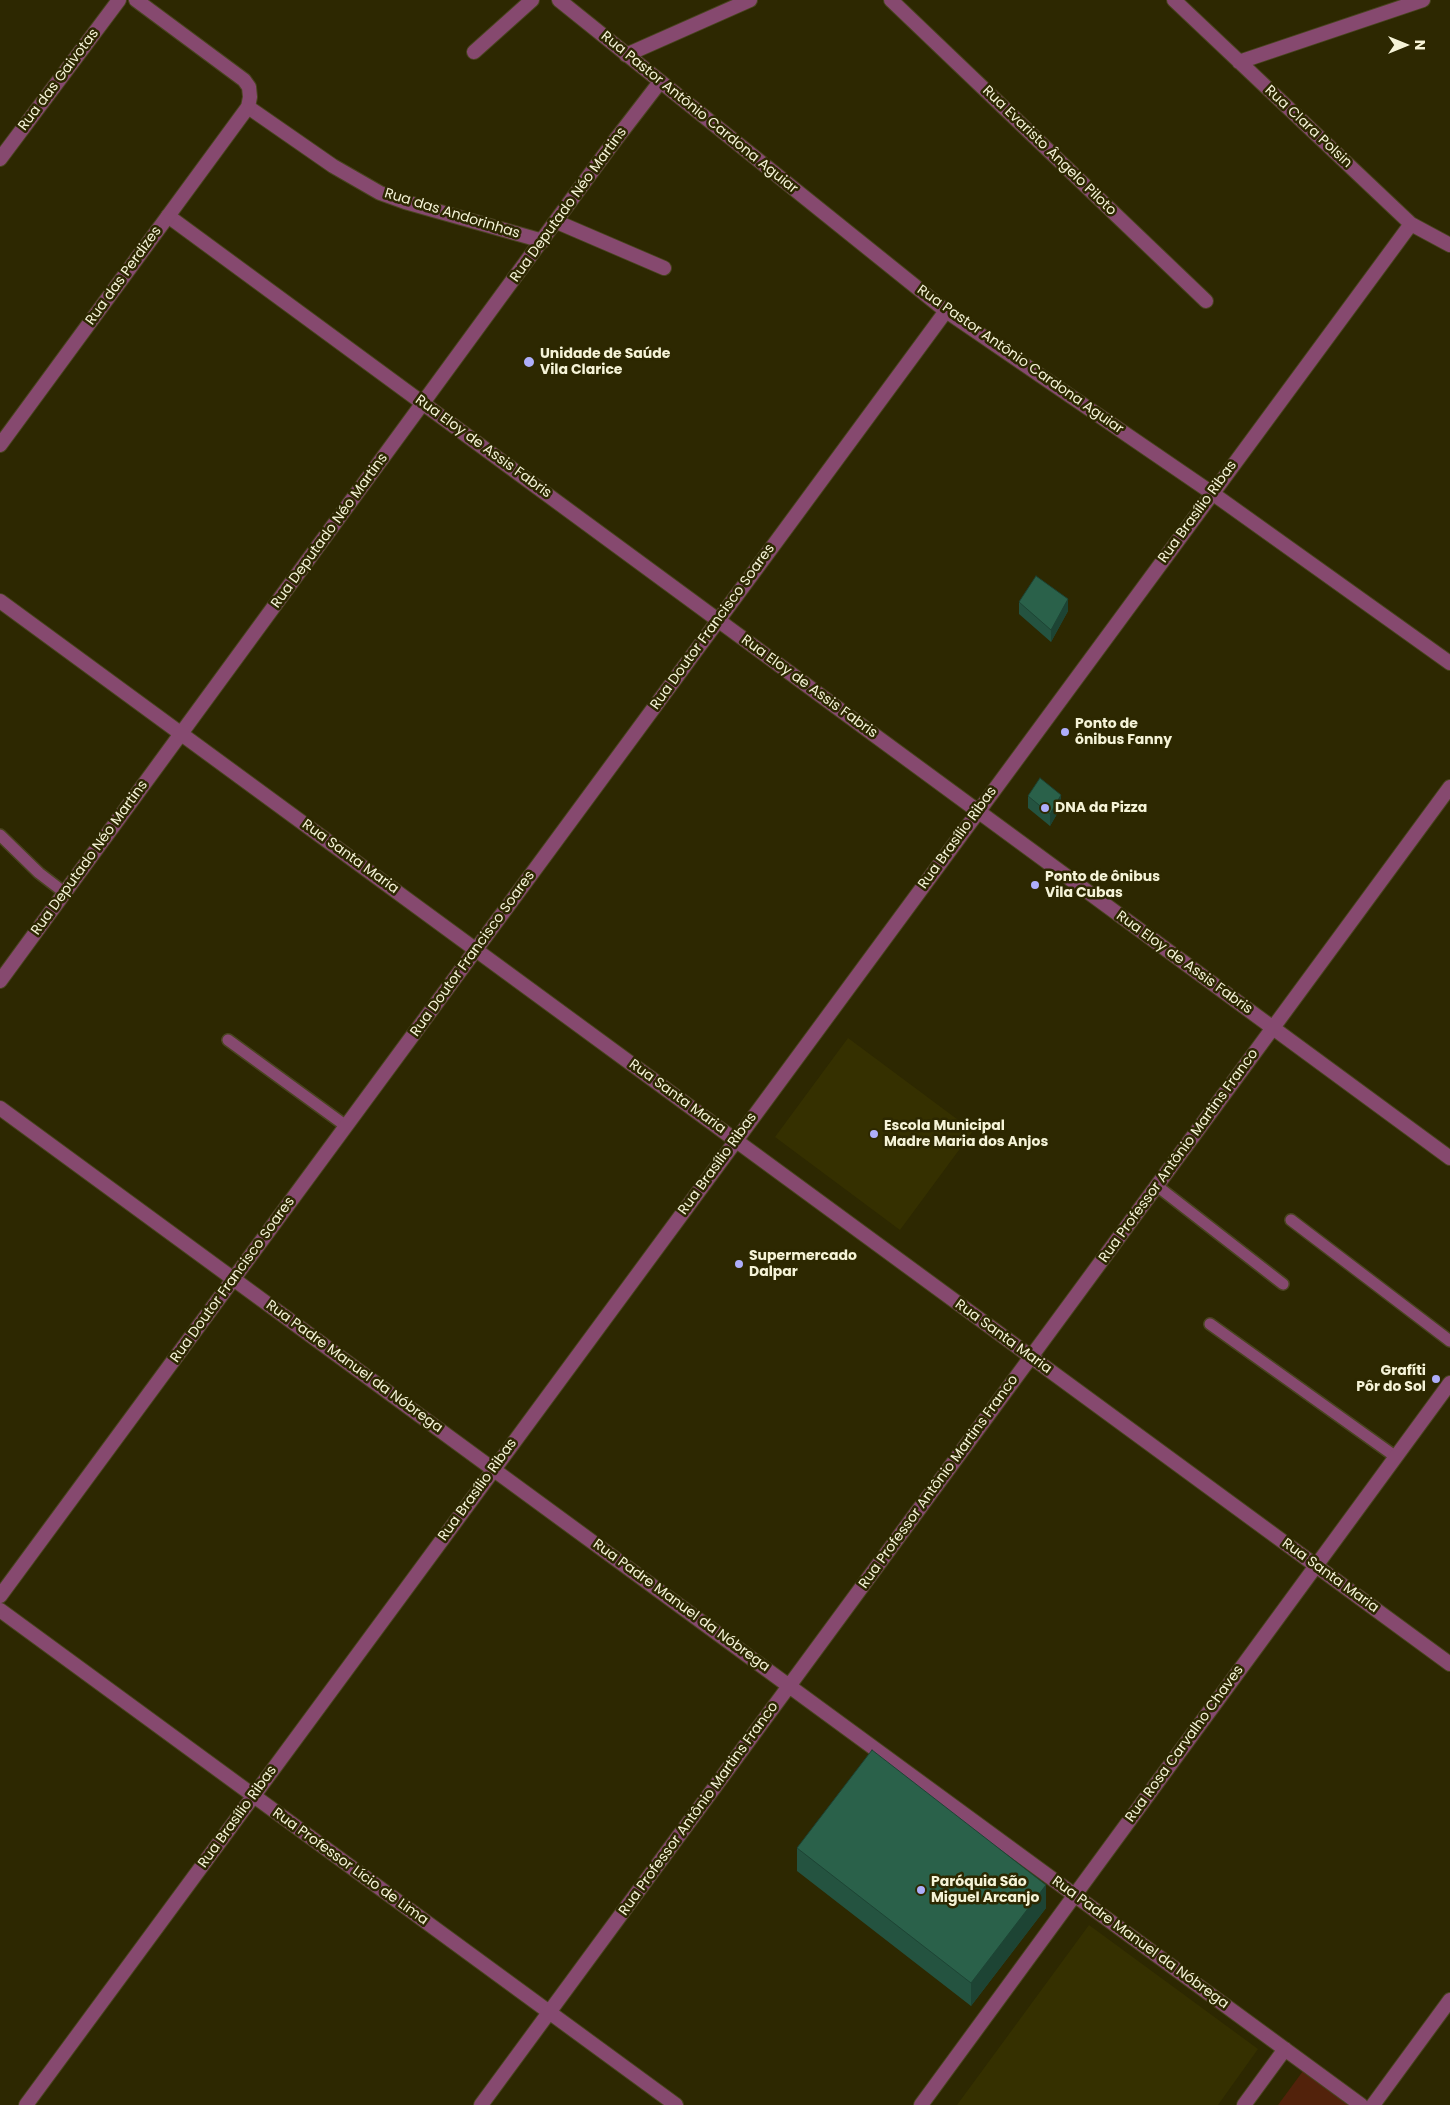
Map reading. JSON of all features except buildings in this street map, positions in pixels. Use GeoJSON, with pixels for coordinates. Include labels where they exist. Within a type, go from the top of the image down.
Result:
{"type":"FeatureCollection","features":[{"type":"Feature","properties":{"kind":"street","name":"Rua das Gaivotas"},"geometry":{"type":"LineString","coordinates":[[0,159],[118,0]]}},
{"type":"Feature","properties":{"kind":"street"},"geometry":{"type":"LineString","coordinates":[[136,0],[244,80],[249,87],[248,107]]}},
{"type":"Feature","properties":{"kind":"street"},"geometry":{"type":"LineString","coordinates":[[474,52],[532,0]]}},
{"type":"Feature","properties":{"kind":"street","name":"Rua Pastor Antônio Cardona Aguiar"},"geometry":{"type":"LineString","coordinates":[[559,0],[946,311],[1212,493],[1450,663]]}},
{"type":"Feature","properties":{"kind":"street"},"geometry":{"type":"LineString","coordinates":[[626,55],[750,0]]}},
{"type":"Feature","properties":{"kind":"street","name":"Rua Evaristo Ângelo Piloto"},"geometry":{"type":"LineString","coordinates":[[891,0],[1206,301]]}},
{"type":"Feature","properties":{"kind":"street","name":"Rua Clara Polsin"},"geometry":{"type":"LineString","coordinates":[[1174,0],[1411,224],[1450,244]]}},
{"type":"Feature","properties":{"kind":"street"},"geometry":{"type":"LineString","coordinates":[[1239,62],[1423,0]]}},
{"type":"Feature","properties":{"kind":"street","name":"Rua Deputado Néo Martins"},"geometry":{"type":"LineString","coordinates":[[0,981],[660,82]]}},
{"type":"Feature","properties":{"kind":"street","name":"Rua das Perdizes"},"geometry":{"type":"LineString","coordinates":[[0,445],[248,107]]}},
{"type":"Feature","properties":{"kind":"street","name":"Rua das Andorinhas"},"geometry":{"type":"LineString","coordinates":[[248,107],[333,166],[380,193],[405,202],[543,240]]}},
{"type":"Feature","properties":{"kind":"street","name":"Rua Eloy de Assis Fabris"},"geometry":{"type":"LineString","coordinates":[[168,216],[1450,1158]]}},
{"type":"Feature","properties":{"kind":"street"},"geometry":{"type":"LineString","coordinates":[[557,222],[664,268]]}},
{"type":"Feature","properties":{"kind":"street","name":"Rua Brasílio Ribas"},"geometry":{"type":"LineString","coordinates":[[26,2105],[1411,224]]}},
{"type":"Feature","properties":{"kind":"street","name":"Rua Doutor Francisco Soares"},"geometry":{"type":"LineString","coordinates":[[0,1596],[946,311]]}},
{"type":"Feature","properties":{"kind":"street","name":"Rua Santa Maria"},"geometry":{"type":"LineString","coordinates":[[2,606],[182,734],[1450,1664]]}},
{"type":"Feature","properties":{"kind":"street","name":"Rua Professor Antônio Martins Franco"},"geometry":{"type":"LineString","coordinates":[[481,2105],[1450,787]]}},
{"type":"Feature","properties":{"kind":"street","name":"Rua Padre Manuel da Nóbrega"},"geometry":{"type":"LineString","coordinates":[[0,1108],[1361,2105]]}},
{"type":"Feature","properties":{"kind":"street","name":"Rua Rosa Carvalho Chaves"},"geometry":{"type":"LineString","coordinates":[[921,2105],[1450,1383]]}},
{"type":"Feature","properties":{"kind":"street","name":"Rua Professor Lício de Lima"},"geometry":{"type":"LineString","coordinates":[[0,1610],[676,2105]]}},
{"type":"Feature","properties":{"kind":"street"},"geometry":{"type":"LineString","coordinates":[[1373,2105],[1450,2000]]}},
{"type":"Feature","properties":{"kind":"street"},"geometry":{"type":"LineString","coordinates":[[1244,2105],[1285,2049]]}},
{"type":"Feature","properties":{"kind":"lane"},"geometry":{"type":"LineString","coordinates":[[0,835],[39,873],[64,893]]}},
{"type":"Feature","properties":{"kind":"lane"},"geometry":{"type":"LineString","coordinates":[[228,1040],[346,1126]]}},
{"type":"Feature","properties":{"kind":"lane"},"geometry":{"type":"LineString","coordinates":[[1157,1186],[1283,1284]]}},
{"type":"Feature","properties":{"kind":"lane"},"geometry":{"type":"LineString","coordinates":[[1291,1220],[1450,1341]]}},
{"type":"Feature","properties":{"kind":"lane"},"geometry":{"type":"LineString","coordinates":[[1210,1324],[1396,1457]]}},
{"type":"Feature","properties":{"kind":"shaded area","name":"Escola Municipal Madre Maria dos Anjos"},"geometry":{"type":"Polygon","coordinates":[[[848,1038],[973,1131],[900,1230],[775,1137],[848,1038]]]}},
{"type":"Feature","properties":{"kind":"shaded area"},"geometry":{"type":"Polygon","coordinates":[[[1089,1925],[1258,2049],[1218,2105],[957,2105],[1089,1925]]]}},
{"type":"Feature","properties":{"kind":"shaded area"},"geometry":{"type":"Polygon","coordinates":[[[1303,2071],[1349,2105],[1278,2105],[1303,2071]]]}},
{"type":"Feature","properties":{"kind":"place","name":"Unidade de Saúde Vila Clarice"},"geometry":{"type":"Point","coordinates":[529,362]}},
{"type":"Feature","properties":{"kind":"place","name":"Ponto de ônibus Fanny"},"geometry":{"type":"Point","coordinates":[1065,732]}},
{"type":"Feature","properties":{"kind":"place","name":"DNA da Pizza"},"geometry":{"type":"Point","coordinates":[1045,808]}},
{"type":"Feature","properties":{"kind":"place","name":"Ponto de ônibus Vila Cubas"},"geometry":{"type":"Point","coordinates":[1035,885]}},
{"type":"Feature","properties":{"kind":"place","name":"Escola Municipal Madre Maria dos Anjos"},"geometry":{"type":"Point","coordinates":[874,1134]}},
{"type":"Feature","properties":{"kind":"place","name":"Supermercado Dalpar"},"geometry":{"type":"Point","coordinates":[739,1264]}},
{"type":"Feature","properties":{"kind":"place","name":"Grafíti Pôr do Sol"},"geometry":{"type":"Point","coordinates":[1436,1379]}},
{"type":"Feature","properties":{"kind":"place","name":"Paróquia São Miguel Arcanjo"},"geometry":{"type":"Point","coordinates":[921,1890]}}]}
